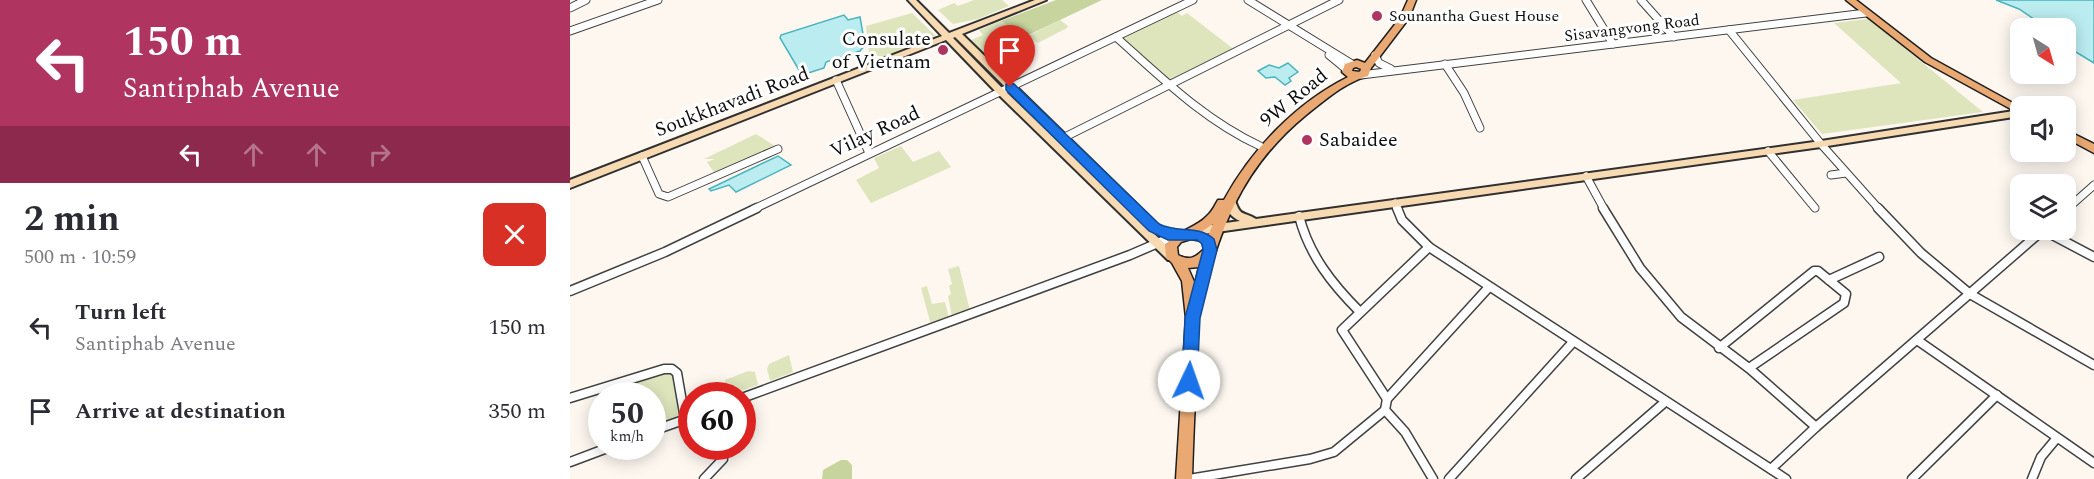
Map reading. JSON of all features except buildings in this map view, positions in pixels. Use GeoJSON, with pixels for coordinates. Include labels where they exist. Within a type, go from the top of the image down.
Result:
{"type":"FeatureCollection","features":[{"type":"Feature","properties":{"kind":"main road","name":"9W Road"},"geometry":{"type":"LineString","coordinates":[[1192,318],[1209,252],[1237,182],[1265,147],[1290,122],[1338,86],[1363,72],[1404,18],[1412,0]]}},
{"type":"Feature","properties":{"kind":"main road"},"geometry":{"type":"LineString","coordinates":[[1850,0],[1928,60],[2010,106]]}},
{"type":"Feature","properties":{"kind":"main road","name":"9W Road"},"geometry":{"type":"LineString","coordinates":[[1187,479],[1192,318],[1188,281],[1170,252],[1172,244],[1212,219],[1260,146],[1286,120],[1393,32]]}},
{"type":"Feature","properties":{"kind":"main road"},"geometry":{"type":"LineString","coordinates":[[1350,67],[1363,72]]}},
{"type":"Feature","properties":{"kind":"main road"},"geometry":{"type":"LineString","coordinates":[[2076,140],[2094,149]]}},
{"type":"Feature","properties":{"kind":"main road"},"geometry":{"type":"LineString","coordinates":[[1175,259],[1196,263],[1209,252],[1209,242],[1206,238],[1186,234]]}},
{"type":"Feature","properties":{"kind":"street"},"geometry":{"type":"LineString","coordinates":[[570,8],[586,0]]}},
{"type":"Feature","properties":{"kind":"street"},"geometry":{"type":"LineString","coordinates":[[570,31],[658,0]]}},
{"type":"Feature","properties":{"kind":"street"},"geometry":{"type":"LineString","coordinates":[[912,0],[1010,87],[1154,228],[1161,233],[1186,234]]}},
{"type":"Feature","properties":{"kind":"street"},"geometry":{"type":"LineString","coordinates":[[921,0],[1000,92],[1175,259]]}},
{"type":"Feature","properties":{"kind":"street","name":"Soukkhavadi Road"},"geometry":{"type":"LineString","coordinates":[[570,184],[1042,0]]}},
{"type":"Feature","properties":{"kind":"street","name":"Vilay Road"},"geometry":{"type":"LineString","coordinates":[[570,291],[665,252],[1193,0]]}},
{"type":"Feature","properties":{"kind":"street"},"geometry":{"type":"LineString","coordinates":[[1248,0],[1350,67]]}},
{"type":"Feature","properties":{"kind":"street"},"geometry":{"type":"LineString","coordinates":[[1061,139],[1339,0]]}},
{"type":"Feature","properties":{"kind":"street"},"geometry":{"type":"LineString","coordinates":[[1586,0],[1613,44]]}},
{"type":"Feature","properties":{"kind":"street"},"geometry":{"type":"LineString","coordinates":[[1641,0],[1674,37]]}},
{"type":"Feature","properties":{"kind":"street","name":"Sisavangvong Road"},"geometry":{"type":"LineString","coordinates":[[1363,72],[1401,70],[1866,13]]}},
{"type":"Feature","properties":{"kind":"street"},"geometry":{"type":"LineString","coordinates":[[1729,30],[1821,144],[1921,253],[1970,294],[2094,365]]}},
{"type":"Feature","properties":{"kind":"street"},"geometry":{"type":"LineString","coordinates":[[1116,37],[1195,109],[1218,126],[1260,146]]}},
{"type":"Feature","properties":{"kind":"street"},"geometry":{"type":"LineString","coordinates":[[1375,55],[1379,63],[1391,69]]}},
{"type":"Feature","properties":{"kind":"street"},"geometry":{"type":"LineString","coordinates":[[1445,64],[1464,93],[1480,128]]}},
{"type":"Feature","properties":{"kind":"street","name":"Sisavangvong Road"},"geometry":{"type":"LineString","coordinates":[[1363,72],[1401,70]]}},
{"type":"Feature","properties":{"kind":"street"},"geometry":{"type":"LineString","coordinates":[[836,80],[847,110],[850,111],[869,153]]}},
{"type":"Feature","properties":{"kind":"street"},"geometry":{"type":"LineString","coordinates":[[756,393],[1130,255],[1157,242],[1186,234],[1218,227],[1821,144],[2010,114]]}},
{"type":"Feature","properties":{"kind":"street"},"geometry":{"type":"LineString","coordinates":[[642,156],[659,194],[668,196],[778,149]]}},
{"type":"Feature","properties":{"kind":"street"},"geometry":{"type":"LineString","coordinates":[[1768,151],[1815,208]]}},
{"type":"Feature","properties":{"kind":"street"},"geometry":{"type":"LineString","coordinates":[[1831,175],[1846,173]]}},
{"type":"Feature","properties":{"kind":"street"},"geometry":{"type":"LineString","coordinates":[[1587,176],[1609,222],[1654,287],[1682,317],[1719,348],[1749,368],[1816,427]]}},
{"type":"Feature","properties":{"kind":"street"},"geometry":{"type":"LineString","coordinates":[[2076,201],[2094,185]]}},
{"type":"Feature","properties":{"kind":"street"},"geometry":{"type":"LineString","coordinates":[[1230,201],[1230,207],[1234,213],[1257,222]]}},
{"type":"Feature","properties":{"kind":"street"},"geometry":{"type":"LineString","coordinates":[[1395,203],[1402,220],[1429,247],[1786,479]]}},
{"type":"Feature","properties":{"kind":"street"},"geometry":{"type":"LineString","coordinates":[[1299,216],[1310,252],[1339,291],[1360,312]]}},
{"type":"Feature","properties":{"kind":"street"},"geometry":{"type":"LineString","coordinates":[[1771,469],[1816,427],[2032,240]]}},
{"type":"Feature","properties":{"kind":"street"},"geometry":{"type":"LineString","coordinates":[[2062,240],[2094,257]]}},
{"type":"Feature","properties":{"kind":"street"},"geometry":{"type":"LineString","coordinates":[[1387,399],[1342,330],[1429,247]]}},
{"type":"Feature","properties":{"kind":"street"},"geometry":{"type":"LineString","coordinates":[[1829,280],[1878,257]]}},
{"type":"Feature","properties":{"kind":"street"},"geometry":{"type":"LineString","coordinates":[[1719,348],[1814,271],[1818,271],[1846,294],[1844,303],[1749,368]]}},
{"type":"Feature","properties":{"kind":"street"},"geometry":{"type":"LineString","coordinates":[[1187,479],[1310,459],[1334,452],[1385,410],[1387,399],[1489,287]]}},
{"type":"Feature","properties":{"kind":"street"},"geometry":{"type":"LineString","coordinates":[[1917,340],[2056,439],[2094,463]]}},
{"type":"Feature","properties":{"kind":"street"},"geometry":{"type":"LineString","coordinates":[[1449,479],[1573,342]]}},
{"type":"Feature","properties":{"kind":"street"},"geometry":{"type":"LineString","coordinates":[[570,398],[664,369],[672,369],[677,373],[679,382]]}},
{"type":"Feature","properties":{"kind":"street"},"geometry":{"type":"LineString","coordinates":[[1912,479],[1997,395]]}},
{"type":"Feature","properties":{"kind":"street"},"geometry":{"type":"LineString","coordinates":[[1576,479],[1665,402]]}},
{"type":"Feature","properties":{"kind":"street"},"geometry":{"type":"LineString","coordinates":[[1385,410],[1405,432],[1433,479]]}},
{"type":"Feature","properties":{"kind":"street"},"geometry":{"type":"LineString","coordinates":[[2032,479],[2041,457],[2056,439]]}},
{"type":"Feature","properties":{"kind":"street"},"geometry":{"type":"LineString","coordinates":[[570,462],[588,455]]}},
{"type":"Feature","properties":{"kind":"street"},"geometry":{"type":"LineString","coordinates":[[704,479],[722,460]]}},
{"type":"Feature","properties":{"kind":"green space"},"geometry":{"type":"Polygon","coordinates":[[[974,0],[1002,0],[1009,6],[978,19],[953,24],[938,10],[954,3],[958,6],[974,0]]]}},
{"type":"Feature","properties":{"kind":"green space"},"geometry":{"type":"Polygon","coordinates":[[[1056,0],[1102,0],[1020,39],[1024,30],[1010,27],[1001,21],[1056,0]]]}},
{"type":"Feature","properties":{"kind":"green space"},"geometry":{"type":"Polygon","coordinates":[[[1177,12],[1182,16],[1187,13],[1236,51],[1172,82],[1121,38],[1177,12]]]}},
{"type":"Feature","properties":{"kind":"green space"},"geometry":{"type":"Polygon","coordinates":[[[912,13],[937,37],[880,59],[877,55],[873,57],[869,52],[866,26],[912,13]]]}},
{"type":"Feature","properties":{"kind":"green space"},"geometry":{"type":"Polygon","coordinates":[[[1867,19],[1983,112],[1822,134],[1793,100],[1901,83],[1834,23],[1867,19]]]}},
{"type":"Feature","properties":{"kind":"green space"},"geometry":{"type":"Polygon","coordinates":[[[1060,20],[1068,26],[1067,28],[1038,43],[1028,36],[1060,20]]]}},
{"type":"Feature","properties":{"kind":"green space"},"geometry":{"type":"Polygon","coordinates":[[[1001,21],[1013,28],[1024,30],[1025,33],[1020,39],[1031,49],[994,67],[971,40],[983,35],[979,30],[1001,21]]]}},
{"type":"Feature","properties":{"kind":"green space"},"geometry":{"type":"Polygon","coordinates":[[[756,134],[778,148],[717,177],[707,162],[715,159],[704,159],[756,134]]]}},
{"type":"Feature","properties":{"kind":"green space"},"geometry":{"type":"Polygon","coordinates":[[[901,146],[913,162],[939,151],[951,167],[871,203],[856,180],[879,168],[874,158],[901,146]]]}},
{"type":"Feature","properties":{"kind":"green space"},"geometry":{"type":"Polygon","coordinates":[[[959,266],[970,311],[952,317],[948,296],[951,294],[949,286],[952,284],[948,269],[959,266]]]}},
{"type":"Feature","properties":{"kind":"green space"},"geometry":{"type":"Polygon","coordinates":[[[927,286],[932,304],[945,302],[949,318],[931,325],[921,288],[927,286]]]}},
{"type":"Feature","properties":{"kind":"green space"},"geometry":{"type":"Polygon","coordinates":[[[789,355],[793,372],[770,381],[767,369],[769,364],[789,355]]]}},
{"type":"Feature","properties":{"kind":"green space"},"geometry":{"type":"Polygon","coordinates":[[[748,371],[755,372],[758,385],[756,386],[756,382],[725,382],[725,380],[748,371]]]}},
{"type":"Feature","properties":{"kind":"green space"},"geometry":{"type":"Polygon","coordinates":[[[662,373],[674,374],[678,416],[666,422],[666,382],[631,382],[662,373]]]}},
{"type":"Feature","properties":{"kind":"green space"},"geometry":{"type":"Polygon","coordinates":[[[841,460],[847,460],[852,465],[852,479],[822,479],[823,470],[841,460]]]}},
{"type":"Feature","properties":{"kind":"water"},"geometry":{"type":"Polygon","coordinates":[[[1996,0],[2094,0],[2094,63],[2076,52],[2076,18],[2032,18],[2019,9],[1996,0]]]}},
{"type":"Feature","properties":{"kind":"water"},"geometry":{"type":"Polygon","coordinates":[[[844,15],[848,20],[860,17],[865,45],[860,51],[826,62],[824,68],[802,75],[780,38],[781,35],[844,15]]]}},
{"type":"Feature","properties":{"kind":"water"},"geometry":{"type":"Polygon","coordinates":[[[1288,63],[1298,72],[1289,78],[1291,81],[1285,85],[1275,77],[1266,78],[1258,71],[1269,65],[1279,68],[1288,63]]]}},
{"type":"Feature","properties":{"kind":"water"},"geometry":{"type":"Polygon","coordinates":[[[778,156],[791,165],[736,192],[729,185],[711,191],[709,189],[778,156]]]}},
{"type":"Feature","properties":{"kind":"place","name":"Sounantha Guest House"},"geometry":{"type":"Point","coordinates":[1377,16]}},
{"type":"Feature","properties":{"kind":"place","name":"Consulate of Vietnam"},"geometry":{"type":"Point","coordinates":[943,50]}},
{"type":"Feature","properties":{"kind":"place","name":"Sabaidee"},"geometry":{"type":"Point","coordinates":[1307,140]}},
{"type":"Feature","properties":{"kind":"route"},"geometry":{"type":"LineString","coordinates":[[1010,87],[1154,228],[1161,233],[1174,236],[1200,235],[1209,242],[1210,250],[1192,318],[1189,381]]}}]}
